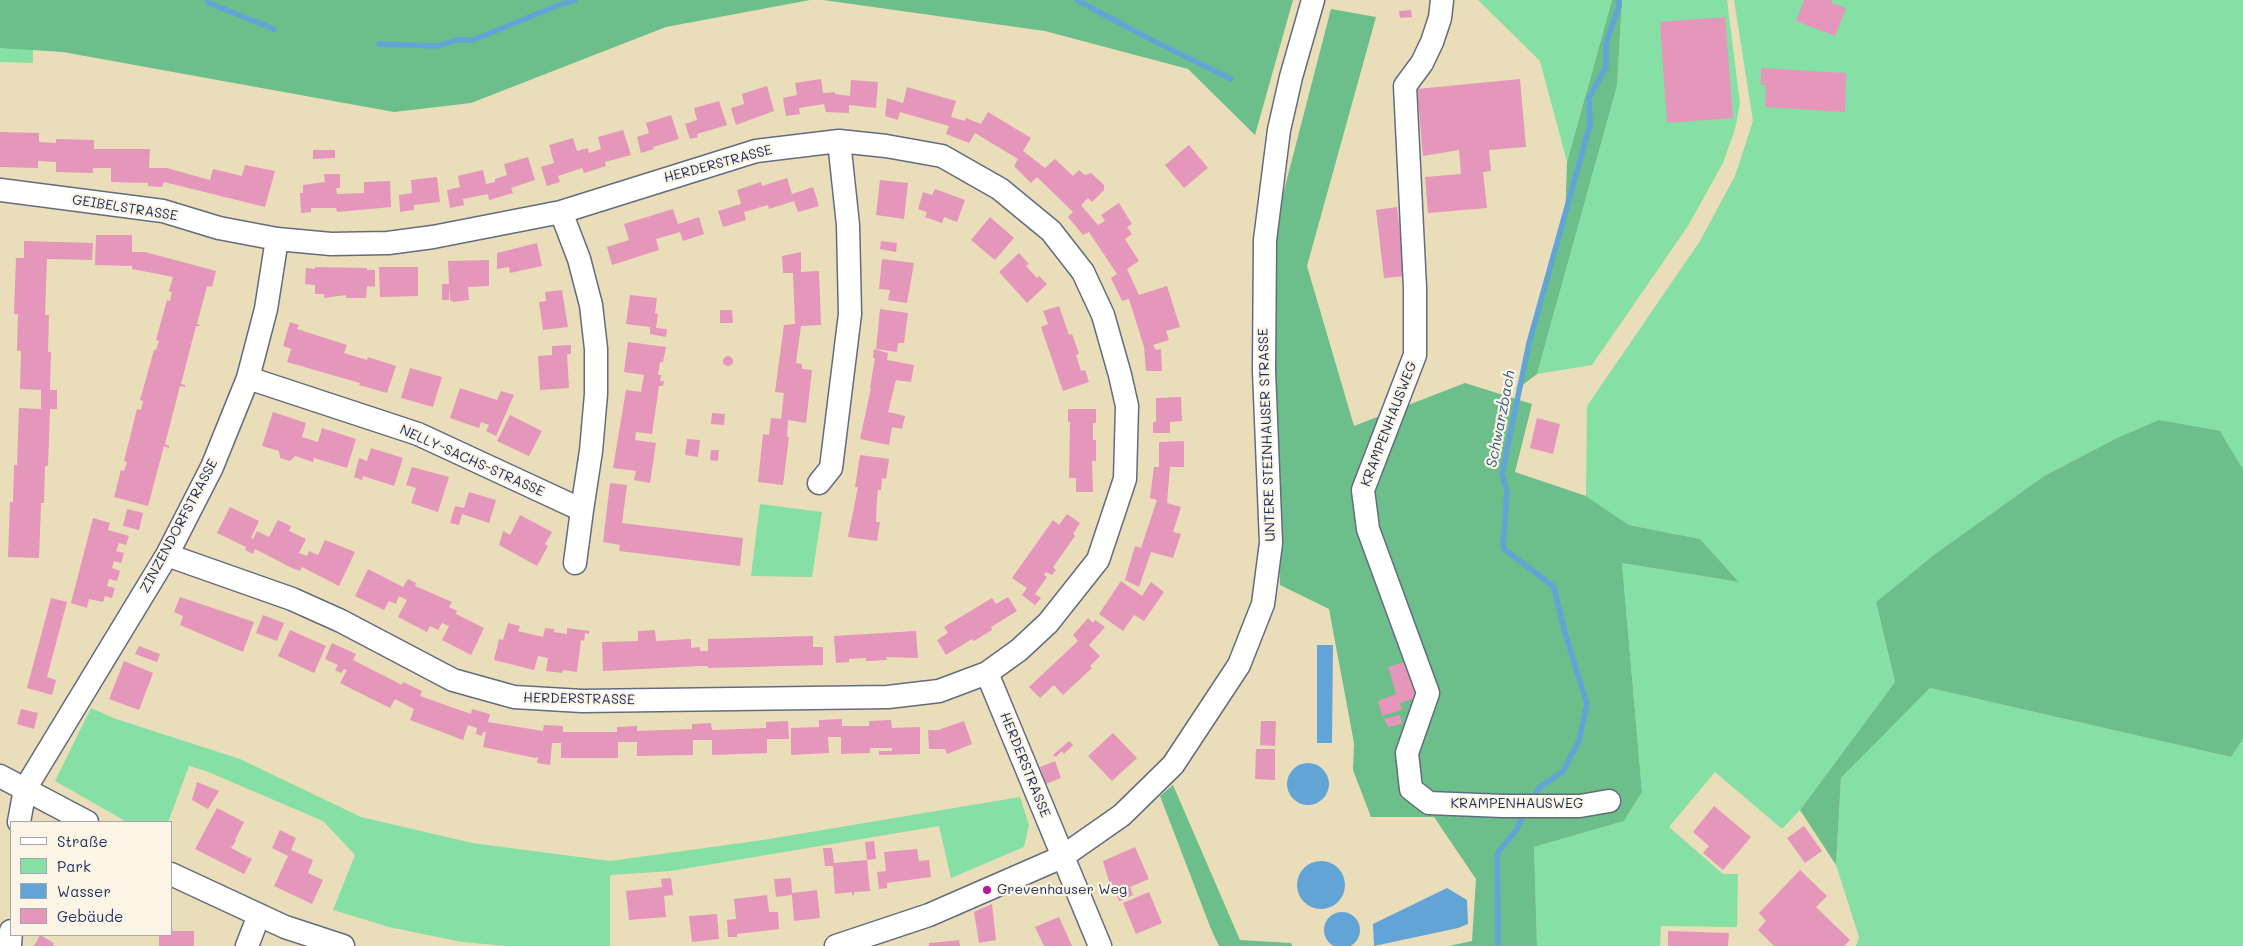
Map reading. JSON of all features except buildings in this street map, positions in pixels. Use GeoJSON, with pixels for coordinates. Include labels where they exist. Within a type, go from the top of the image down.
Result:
{"type":"FeatureCollection","features":[{"type":"Feature","properties":{"kind":"street","name":"UNTERE STEINHAUSER STRASSE"},"geometry":{"type":"LineString","coordinates":[[836,946],[930,915],[1062,857],[1122,815],[1173,765],[1239,665],[1263,604],[1271,543],[1264,390],[1265,240],[1279,130],[1291,77],[1313,0]]}},
{"type":"Feature","properties":{"kind":"street","name":"KRAMPENHAUSWEG"},"geometry":{"type":"LineString","coordinates":[[1442,0],[1440,18],[1432,42],[1422,63],[1405,86],[1415,288],[1415,355],[1363,490],[1368,529],[1428,693],[1407,753],[1412,789],[1429,803],[1504,806],[1580,806],[1609,801]]}},
{"type":"Feature","properties":{"kind":"street","name":"HERDERSTRASSE"},"geometry":{"type":"LineString","coordinates":[[167,555],[292,598],[341,621],[453,680],[514,697],[582,701],[888,697],[939,690],[987,673],[1019,650],[1048,623],[1098,560],[1125,479],[1126,406],[1120,374],[1103,315],[1083,272],[1051,231],[1000,189],[942,156],[886,146],[839,141],[756,151],[561,212],[433,237],[388,243],[331,244],[277,239]]}},
{"type":"Feature","properties":{"kind":"street"},"geometry":{"type":"LineString","coordinates":[[819,483],[831,468],[850,314],[848,225],[839,141]]}},
{"type":"Feature","properties":{"kind":"street","name":"GEIBELSTRASSE"},"geometry":{"type":"LineString","coordinates":[[0,190],[163,211],[219,228],[277,239]]}},
{"type":"Feature","properties":{"kind":"street"},"geometry":{"type":"LineString","coordinates":[[561,212],[579,259],[591,305],[596,349],[596,394],[591,451],[575,563]]}},
{"type":"Feature","properties":{"kind":"street","name":"ZINZENDORFSTRASSE"},"geometry":{"type":"LineString","coordinates":[[25,788],[167,555],[212,467],[248,378],[266,309],[277,239]]}},
{"type":"Feature","properties":{"kind":"street","name":"NELLY-SACHS-STRASSE"},"geometry":{"type":"LineString","coordinates":[[248,378],[418,434],[582,510]]}},
{"type":"Feature","properties":{"kind":"street","name":"HERDERSTRASSE"},"geometry":{"type":"LineString","coordinates":[[987,673],[1062,857]]}},
{"type":"Feature","properties":{"kind":"street"},"geometry":{"type":"LineString","coordinates":[[0,776],[85,821]]}},
{"type":"Feature","properties":{"kind":"street"},"geometry":{"type":"LineString","coordinates":[[19,821],[25,788]]}},
{"type":"Feature","properties":{"kind":"street"},"geometry":{"type":"LineString","coordinates":[[1062,857],[1100,946]]}},
{"type":"Feature","properties":{"kind":"street"},"geometry":{"type":"LineString","coordinates":[[172,874],[259,915],[310,936],[343,946]]}},
{"type":"Feature","properties":{"kind":"street"},"geometry":{"type":"LineString","coordinates":[[248,946],[259,915]]}},
{"type":"Feature","properties":{"kind":"green space"},"geometry":{"type":"Polygon","coordinates":[[[0,0],[810,0],[666,27],[471,103],[394,112],[63,52],[0,48],[0,0]]]}},
{"type":"Feature","properties":{"kind":"green space"},"geometry":{"type":"Polygon","coordinates":[[[823,0],[1293,0],[1255,135],[1188,69],[1045,31],[823,0]]]}},
{"type":"Feature","properties":{"kind":"green space"},"geometry":{"type":"Polygon","coordinates":[[[1478,0],[1612,0],[1567,162],[1540,61],[1478,0]]]}},
{"type":"Feature","properties":{"kind":"green space"},"geometry":{"type":"Polygon","coordinates":[[[1612,0],[1622,0],[1617,86],[1537,374],[1516,390],[1565,222],[1567,162],[1612,0]]]}},
{"type":"Feature","properties":{"kind":"green space"},"geometry":{"type":"Polygon","coordinates":[[[1622,0],[1727,0],[1740,104],[1735,129],[1723,163],[1688,226],[1592,365],[1537,374],[1617,86],[1622,0]]]}},
{"type":"Feature","properties":{"kind":"green space"},"geometry":{"type":"Polygon","coordinates":[[[1734,0],[2243,0],[2243,469],[2220,431],[2113,440],[2044,476],[1935,554],[1876,602],[1895,682],[1800,810],[1782,829],[1715,772],[1669,827],[1723,874],[1738,874],[1737,927],[1661,926],[1660,946],[1537,946],[1534,847],[1624,821],[1642,792],[1622,563],[1739,582],[1700,539],[1629,525],[1586,496],[1587,406],[1700,241],[1735,176],[1753,121],[1734,0]]]}},
{"type":"Feature","properties":{"kind":"green space"},"geometry":{"type":"Polygon","coordinates":[[[1331,9],[1376,17],[1307,266],[1354,426],[1465,383],[1532,404],[1515,472],[1586,496],[1629,525],[1700,539],[1739,582],[1622,563],[1642,792],[1624,821],[1534,847],[1537,946],[1449,946],[1472,941],[1476,879],[1434,817],[1371,817],[1353,770],[1354,743],[1329,609],[1280,585],[1272,402],[1274,229],[1331,9]]]}},
{"type":"Feature","properties":{"kind":"green space"},"geometry":{"type":"Polygon","coordinates":[[[0,38],[33,39],[33,63],[0,62],[0,38]]]}},
{"type":"Feature","properties":{"kind":"green space"},"geometry":{"type":"Polygon","coordinates":[[[2159,420],[2220,431],[2243,469],[2243,739],[2231,757],[1930,688],[1841,778],[1836,865],[1800,810],[1895,682],[1876,602],[1935,554],[2044,476],[2113,440],[2159,420]]]}},
{"type":"Feature","properties":{"kind":"green space"},"geometry":{"type":"Polygon","coordinates":[[[760,504],[822,512],[812,577],[751,576],[760,504]]]}},
{"type":"Feature","properties":{"kind":"green space"},"geometry":{"type":"Polygon","coordinates":[[[1930,688],[2231,757],[2243,739],[2243,946],[1856,946],[1859,937],[1836,865],[1841,778],[1930,688]]]}},
{"type":"Feature","properties":{"kind":"green space"},"geometry":{"type":"Polygon","coordinates":[[[91,708],[116,719],[240,759],[361,817],[472,843],[610,861],[763,840],[1020,797],[1029,825],[1024,847],[951,878],[939,826],[671,871],[610,875],[610,946],[507,946],[462,942],[389,927],[333,910],[355,855],[323,821],[206,771],[189,766],[168,821],[125,821],[55,781],[91,708]]]}},
{"type":"Feature","properties":{"kind":"green space"},"geometry":{"type":"Polygon","coordinates":[[[1173,785],[1240,940],[1291,943],[1292,946],[1219,946],[1160,796],[1173,785]]]}},
{"type":"Feature","properties":{"kind":"water"},"geometry":{"type":"Polygon","coordinates":[[[1317,645],[1333,645],[1332,743],[1317,743],[1317,645]]]}},
{"type":"Feature","properties":{"kind":"water"},"geometry":{"type":"Polygon","coordinates":[[[1312,763],[1320,766],[1326,772],[1329,784],[1326,796],[1320,802],[1304,805],[1296,802],[1290,796],[1287,780],[1290,772],[1296,766],[1312,763]]]}},
{"type":"Feature","properties":{"kind":"water"},"geometry":{"type":"Polygon","coordinates":[[[1321,861],[1330,863],[1338,868],[1343,876],[1345,885],[1343,894],[1338,902],[1330,907],[1321,909],[1312,907],[1304,902],[1299,894],[1297,885],[1299,876],[1304,868],[1312,863],[1321,861]]]}},
{"type":"Feature","properties":{"kind":"water"},"geometry":{"type":"Polygon","coordinates":[[[1447,888],[1467,900],[1468,924],[1458,928],[1374,946],[1373,924],[1447,888]]]}},
{"type":"Feature","properties":{"kind":"water"},"geometry":{"type":"Polygon","coordinates":[[[1335,913],[1349,913],[1359,923],[1359,937],[1349,947],[1335,947],[1325,937],[1325,923],[1335,913]]]}},
{"type":"Feature","properties":{"kind":"waterway"},"geometry":{"type":"LineString","coordinates":[[207,0],[211,4],[274,29]]}},
{"type":"Feature","properties":{"kind":"waterway"},"geometry":{"type":"LineString","coordinates":[[379,44],[438,46],[457,40],[473,40],[575,0]]}},
{"type":"Feature","properties":{"kind":"waterway"},"geometry":{"type":"LineString","coordinates":[[1077,0],[1231,79]]}},
{"type":"Feature","properties":{"kind":"waterway","name":"Schwarzbach"},"geometry":{"type":"LineString","coordinates":[[1532,800],[1539,788],[1563,771],[1579,741],[1587,704],[1565,633],[1554,587],[1503,548],[1507,492],[1502,474],[1529,343],[1590,125],[1589,98],[1606,67],[1606,43],[1619,6],[1619,0]]}},
{"type":"Feature","properties":{"kind":"waterway","name":"Schwarzbach"},"geometry":{"type":"LineString","coordinates":[[1498,946],[1497,854],[1516,830],[1525,812]]}},
{"type":"Feature","properties":{"kind":"place","name":"Grevenhauser Weg"},"geometry":{"type":"Point","coordinates":[987,890]}}]}
